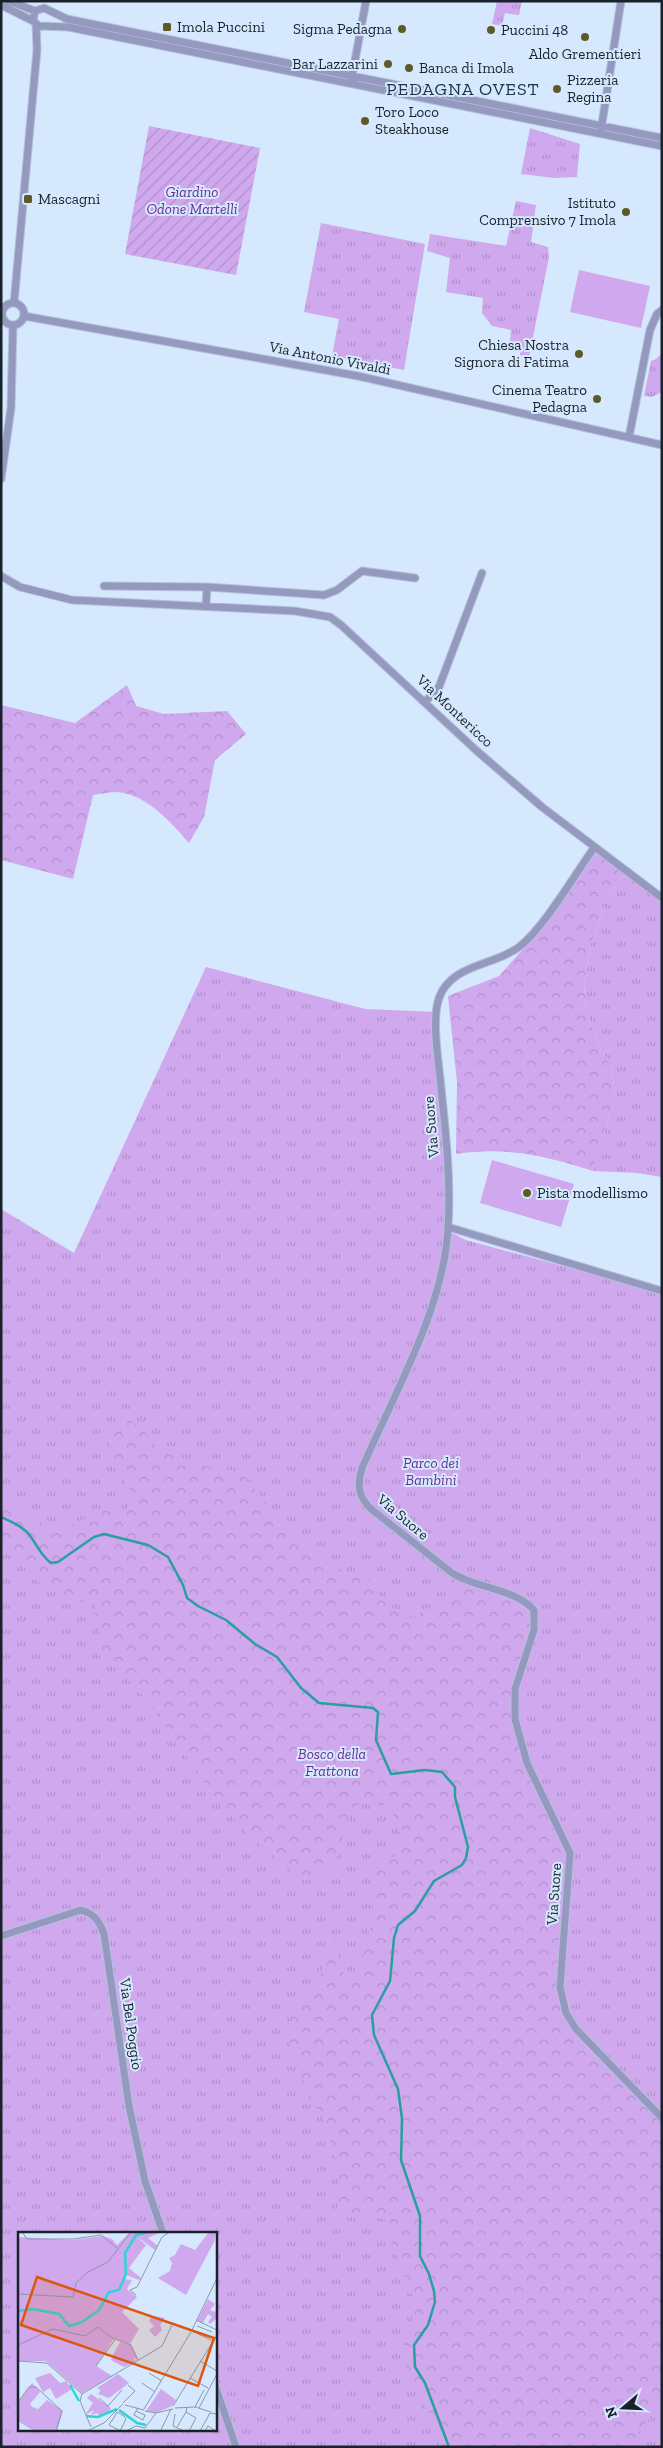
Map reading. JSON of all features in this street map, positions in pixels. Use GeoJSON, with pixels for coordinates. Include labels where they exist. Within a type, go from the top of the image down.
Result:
{"type":"FeatureCollection","features":[{"type":"Feature","properties":{"kind":"street"},"geometry":{"type":"LineString","coordinates":[[9,1],[43,8],[67,19],[191,44],[213,52],[601,130],[662,138]]}},
{"type":"Feature","properties":{"kind":"street"},"geometry":{"type":"LineString","coordinates":[[14,303],[37,50],[43,8],[47,1]]}},
{"type":"Feature","properties":{"kind":"street"},"geometry":{"type":"LineString","coordinates":[[352,81],[366,1]]}},
{"type":"Feature","properties":{"kind":"street"},"geometry":{"type":"LineString","coordinates":[[601,130],[622,1]]}},
{"type":"Feature","properties":{"kind":"street"},"geometry":{"type":"LineString","coordinates":[[1,5],[40,24],[65,26],[189,52],[213,52]]}},
{"type":"Feature","properties":{"kind":"street"},"geometry":{"type":"LineString","coordinates":[[40,24],[52,19],[43,8]]}},
{"type":"Feature","properties":{"kind":"street"},"geometry":{"type":"LineString","coordinates":[[189,52],[191,44]]}},
{"type":"Feature","properties":{"kind":"street"},"geometry":{"type":"LineString","coordinates":[[601,130],[662,146]]}},
{"type":"Feature","properties":{"kind":"street"},"geometry":{"type":"LineString","coordinates":[[14,303],[23,309],[24,316],[20,322],[13,325],[6,323],[1,313],[4,306],[14,303]]}},
{"type":"Feature","properties":{"kind":"street"},"geometry":{"type":"LineString","coordinates":[[629,438],[650,330],[657,314],[662,310]]}},
{"type":"Feature","properties":{"kind":"street","name":"Via Antonio Vivaldi"},"geometry":{"type":"LineString","coordinates":[[24,316],[358,376],[662,444]]}},
{"type":"Feature","properties":{"kind":"street"},"geometry":{"type":"LineString","coordinates":[[1,479],[11,408],[13,325]]}},
{"type":"Feature","properties":{"kind":"street"},"geometry":{"type":"LineString","coordinates":[[104,586],[207,587],[324,595],[337,590],[362,571],[415,578]]}},
{"type":"Feature","properties":{"kind":"street"},"geometry":{"type":"LineString","coordinates":[[425,702],[439,687],[482,573]]}},
{"type":"Feature","properties":{"kind":"street","name":"Via Montericco"},"geometry":{"type":"LineString","coordinates":[[1,576],[20,587],[72,600],[295,611],[330,617],[365,646],[542,807],[662,898]]}},
{"type":"Feature","properties":{"kind":"street"},"geometry":{"type":"LineString","coordinates":[[206,606],[207,587]]}},
{"type":"Feature","properties":{"kind":"street","name":"Via Suore"},"geometry":{"type":"LineString","coordinates":[[594,848],[529,938],[507,954],[453,978],[444,987],[439,998],[436,1018],[447,1150],[448,1227],[443,1270],[438,1292],[362,1468],[358,1488],[364,1502],[371,1510],[452,1574],[462,1580],[524,1600],[534,1610],[534,1630],[515,1689],[514,1706],[519,1737],[527,1762],[570,1853],[560,1978],[562,1999],[566,2013],[576,2029],[662,2118]]}},
{"type":"Feature","properties":{"kind":"street"},"geometry":{"type":"LineString","coordinates":[[448,1227],[662,1291]]}},
{"type":"Feature","properties":{"kind":"street","name":"Via Bel Poggio"},"geometry":{"type":"LineString","coordinates":[[1,1936],[80,1910],[89,1913],[98,1920],[104,1934],[129,2106],[145,2181],[163,2232]]}},
{"type":"Feature","properties":{"kind":"street"},"geometry":{"type":"LineString","coordinates":[[216,2388],[236,2447]]}},
{"type":"Feature","properties":{"kind":"green space"},"geometry":{"type":"Polygon","coordinates":[[[497,1],[522,1],[519,15],[505,13],[502,26],[492,24],[497,1]]]}},
{"type":"Feature","properties":{"kind":"green space","name":"Giardino Odone Martelli"},"geometry":{"type":"Polygon","coordinates":[[[149,126],[260,148],[236,275],[125,254],[149,126]]]}},
{"type":"Feature","properties":{"kind":"green space"},"geometry":{"type":"Polygon","coordinates":[[[530,128],[580,144],[577,177],[554,178],[521,174],[530,128]]]}},
{"type":"Feature","properties":{"kind":"green space"},"geometry":{"type":"Polygon","coordinates":[[[516,201],[536,205],[531,242],[548,247],[549,257],[529,357],[520,355],[521,343],[510,341],[511,330],[492,326],[482,313],[483,298],[446,292],[450,258],[427,251],[430,234],[506,246],[516,201]]]}},
{"type":"Feature","properties":{"kind":"green space"},"geometry":{"type":"Polygon","coordinates":[[[321,223],[425,244],[404,370],[332,356],[339,319],[304,312],[321,223]]]}},
{"type":"Feature","properties":{"kind":"green space"},"geometry":{"type":"Polygon","coordinates":[[[579,270],[650,286],[641,328],[570,312],[579,270]]]}},
{"type":"Feature","properties":{"kind":"green space"},"geometry":{"type":"Polygon","coordinates":[[[662,353],[662,392],[652,397],[644,396],[651,361],[662,353]]]}},
{"type":"Feature","properties":{"kind":"green space"},"geometry":{"type":"Polygon","coordinates":[[[127,685],[136,706],[164,714],[227,711],[246,734],[215,760],[204,817],[189,843],[166,818],[148,803],[128,794],[111,792],[93,795],[73,879],[1,860],[1,705],[75,723],[127,685]]]}},
{"type":"Feature","properties":{"kind":"green space"},"geometry":{"type":"Polygon","coordinates":[[[598,847],[625,872],[605,904],[591,944],[584,981],[586,1012],[601,1050],[612,1067],[615,1096],[593,1171],[560,1161],[526,1154],[491,1151],[456,1154],[457,1082],[448,996],[499,976],[549,920],[598,847]]]}},
{"type":"Feature","properties":{"kind":"green space"},"geometry":{"type":"Polygon","coordinates":[[[625,872],[662,899],[662,1177],[637,1173],[593,1171],[615,1096],[612,1067],[601,1050],[586,1012],[584,981],[591,944],[605,904],[625,872]]]}},
{"type":"Feature","properties":{"kind":"green space","name":"Bosco della Frattona"},"geometry":{"type":"Polygon","coordinates":[[[206,967],[365,1009],[437,1012],[448,1231],[466,1240],[662,1293],[662,2447],[1,2447],[1,1209],[74,1253],[206,967]]]}},
{"type":"Feature","properties":{"kind":"green space","name":"Pista modellismo"},"geometry":{"type":"Polygon","coordinates":[[[492,1160],[574,1184],[561,1227],[480,1203],[492,1160]]]}},
{"type":"Feature","properties":{"kind":"green space"},"geometry":{"type":"Polygon","coordinates":[[[125,1417],[142,1428],[158,1450],[211,1468],[232,1470],[246,1478],[301,1547],[333,1567],[366,1576],[383,1600],[409,1619],[446,1599],[456,1570],[531,1599],[537,1614],[517,1703],[524,1746],[564,1827],[570,1848],[573,1884],[564,1967],[565,1998],[573,2019],[662,2115],[662,2399],[631,2444],[632,2447],[440,2447],[429,2415],[405,2364],[404,2344],[413,2322],[413,2298],[396,2254],[391,2250],[392,2239],[387,2220],[375,2217],[337,2217],[339,2181],[330,2138],[321,2115],[310,2101],[286,2033],[296,2011],[318,1991],[324,1955],[334,1939],[344,1977],[357,1976],[371,1925],[374,1871],[396,1855],[400,1833],[390,1806],[364,1803],[353,1806],[336,1859],[321,1879],[305,1880],[301,1876],[298,1877],[246,1833],[204,1783],[150,1703],[103,1654],[95,1612],[96,1604],[68,1599],[38,1582],[1,1536],[1,1498],[57,1533],[102,1510],[125,1515],[133,1492],[116,1468],[111,1452],[110,1434],[111,1423],[125,1417]]]}},
{"type":"Feature","properties":{"kind":"waterway"},"geometry":{"type":"LineString","coordinates":[[1,1517],[25,1530],[51,1563],[58,1562],[94,1537],[104,1534],[148,1545],[168,1557],[183,1585],[187,1598],[198,1606],[226,1620],[255,1644],[277,1657],[301,1688],[319,1703],[373,1708],[378,1712],[376,1740],[391,1774],[425,1770],[442,1772],[455,1787],[455,1797],[468,1847],[466,1858],[462,1865],[434,1881],[415,1911],[398,1925],[394,1938],[390,1981],[372,2015],[374,2035],[398,2089],[402,2119],[401,2160],[420,2216],[420,2256],[429,2274],[434,2291],[435,2302],[428,2325],[414,2345],[415,2367],[425,2383],[449,2447]]}},
{"type":"Feature","properties":{"kind":"place","name":"Imola Puccini"},"geometry":{"type":"Point","coordinates":[167,27]}},
{"type":"Feature","properties":{"kind":"place","name":"Sigma Pedagna"},"geometry":{"type":"Point","coordinates":[402,29]}},
{"type":"Feature","properties":{"kind":"place","name":"Puccini 48"},"geometry":{"type":"Point","coordinates":[491,30]}},
{"type":"Feature","properties":{"kind":"place","name":"Aldo Grementieri"},"geometry":{"type":"Point","coordinates":[585,37]}},
{"type":"Feature","properties":{"kind":"place","name":"Bar Lazzarini"},"geometry":{"type":"Point","coordinates":[388,64]}},
{"type":"Feature","properties":{"kind":"place","name":"Banca di Imola"},"geometry":{"type":"Point","coordinates":[409,68]}},
{"type":"Feature","properties":{"kind":"place","name":"Pizzeria Regina"},"geometry":{"type":"Point","coordinates":[557,89]}},
{"type":"Feature","properties":{"kind":"place","name":"Toro Loco Steakhouse"},"geometry":{"type":"Point","coordinates":[365,121]}},
{"type":"Feature","properties":{"kind":"place","name":"Mascagni"},"geometry":{"type":"Point","coordinates":[28,199]}},
{"type":"Feature","properties":{"kind":"place","name":"Istituto Comprensivo 7 Imola"},"geometry":{"type":"Point","coordinates":[626,212]}},
{"type":"Feature","properties":{"kind":"place","name":"Chiesa Nostra Signora di Fatima"},"geometry":{"type":"Point","coordinates":[579,354]}},
{"type":"Feature","properties":{"kind":"place","name":"Cinema Teatro Pedagna"},"geometry":{"type":"Point","coordinates":[597,399]}},
{"type":"Feature","properties":{"kind":"place","name":"Pista modellismo"},"geometry":{"type":"Point","coordinates":[527,1193]}},
{"type":"Feature","properties":{"kind":"district","name":"PEDAGNA OVEST"},"geometry":{"type":"Point","coordinates":[463,89]}},
{"type":"Feature","properties":{"kind":"park label","name":"Parco dei Bambini"},"geometry":{"type":"Point","coordinates":[431,1472]}}]}
